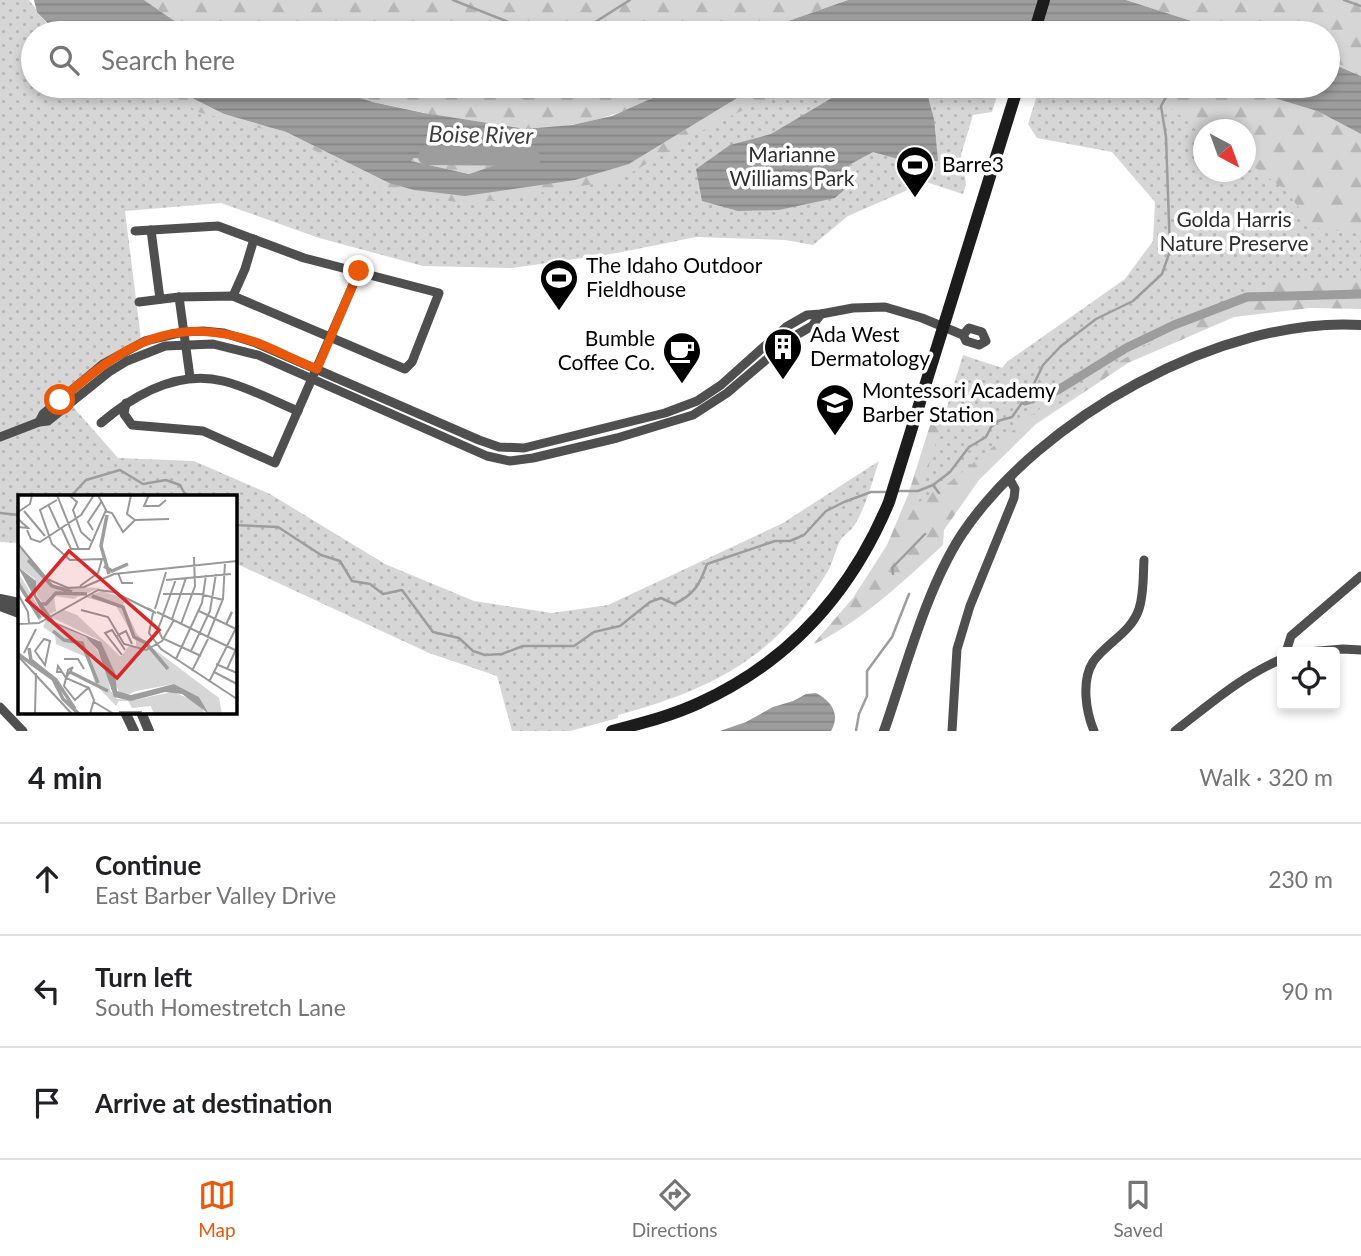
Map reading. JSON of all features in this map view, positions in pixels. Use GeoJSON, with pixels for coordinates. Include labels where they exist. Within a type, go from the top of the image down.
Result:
{"type":"FeatureCollection","features":[{"type":"Feature","properties":{"kind":"main road"},"geometry":{"type":"LineString","coordinates":[[1038,21],[1044,0]]}},
{"type":"Feature","properties":{"kind":"main road"},"geometry":{"type":"LineString","coordinates":[[612,731],[665,716],[726,690],[777,657],[821,614],[847,583],[883,518],[902,466],[1014,98]]}},
{"type":"Feature","properties":{"kind":"street"},"geometry":{"type":"LineString","coordinates":[[135,231],[218,226],[304,258],[439,293],[412,362],[405,369],[233,296],[179,297],[139,302]]}},
{"type":"Feature","properties":{"kind":"street"},"geometry":{"type":"LineString","coordinates":[[151,230],[160,299]]}},
{"type":"Feature","properties":{"kind":"street"},"geometry":{"type":"LineString","coordinates":[[233,296],[254,239]]}},
{"type":"Feature","properties":{"kind":"street"},"geometry":{"type":"LineString","coordinates":[[126,403],[124,414],[132,425],[203,431],[275,463],[359,271]]}},
{"type":"Feature","properties":{"kind":"street"},"geometry":{"type":"LineString","coordinates":[[179,297],[190,377]]}},
{"type":"Feature","properties":{"kind":"street"},"geometry":{"type":"LineString","coordinates":[[39,422],[43,414],[117,354],[145,341],[184,332],[224,333],[256,343],[479,440],[499,447],[524,448],[666,412],[697,401],[721,384],[786,327],[807,315],[853,308],[885,307],[963,335]]}},
{"type":"Feature","properties":{"kind":"street"},"geometry":{"type":"LineString","coordinates":[[0,438],[48,421],[108,372],[127,360],[165,346],[185,343],[213,344],[234,347],[487,456],[510,461],[533,458],[677,422],[704,410],[793,338],[812,326],[821,314]]}},
{"type":"Feature","properties":{"kind":"street"},"geometry":{"type":"LineString","coordinates":[[884,731],[942,570],[962,534],[1009,478],[1027,461],[1099,405],[1149,377],[1212,349],[1267,332],[1324,325],[1361,325]]}},
{"type":"Feature","properties":{"kind":"street"},"geometry":{"type":"LineString","coordinates":[[101,423],[126,403],[154,388],[190,377],[223,381],[298,411]]}},
{"type":"Feature","properties":{"kind":"street"},"geometry":{"type":"LineString","coordinates":[[952,731],[957,649],[970,606],[1014,498],[1015,489],[1009,478]]}},
{"type":"Feature","properties":{"kind":"street"},"geometry":{"type":"LineString","coordinates":[[1094,731],[1088,706],[1088,673],[1093,662],[1119,638],[1139,610],[1143,592],[1144,561]]}},
{"type":"Feature","properties":{"kind":"street"},"geometry":{"type":"LineString","coordinates":[[1288,647],[1291,636],[1361,576]]}},
{"type":"Feature","properties":{"kind":"street"},"geometry":{"type":"LineString","coordinates":[[0,599],[18,603]]}},
{"type":"Feature","properties":{"kind":"street"},"geometry":{"type":"LineString","coordinates":[[0,606],[18,613]]}},
{"type":"Feature","properties":{"kind":"street"},"geometry":{"type":"LineString","coordinates":[[1340,649],[1361,650]]}},
{"type":"Feature","properties":{"kind":"street"},"geometry":{"type":"LineString","coordinates":[[1175,731],[1239,681],[1277,661]]}},
{"type":"Feature","properties":{"kind":"street"},"geometry":{"type":"LineString","coordinates":[[0,707],[23,731]]}},
{"type":"Feature","properties":{"kind":"street"},"geometry":{"type":"LineString","coordinates":[[125,713],[134,731]]}},
{"type":"Feature","properties":{"kind":"street"},"geometry":{"type":"LineString","coordinates":[[141,713],[149,731]]}},
{"type":"Feature","properties":{"kind":"green space","name":"Marianne Williams Park"},"geometry":{"type":"Polygon","coordinates":[[[0,0],[29,0],[45,21],[21,21],[21,98],[178,98],[198,112],[286,135],[391,192],[469,204],[619,180],[712,125],[769,98],[996,98],[992,112],[973,115],[961,155],[966,184],[963,194],[926,182],[848,216],[813,245],[786,240],[696,237],[617,253],[512,268],[423,266],[319,238],[221,203],[125,211],[142,347],[106,365],[67,400],[118,458],[194,461],[270,494],[385,564],[474,601],[552,613],[608,605],[783,523],[879,461],[858,519],[840,541],[828,571],[787,626],[764,648],[739,666],[683,694],[618,715],[618,718],[570,731],[512,731],[497,676],[429,653],[236,563],[236,495],[18,495],[18,543],[0,542],[0,0]]]}},
{"type":"Feature","properties":{"kind":"green space"},"geometry":{"type":"Polygon","coordinates":[[[144,0],[848,0],[788,21],[175,21],[144,0]]]}},
{"type":"Feature","properties":{"kind":"green space"},"geometry":{"type":"Polygon","coordinates":[[[1126,0],[1361,0],[1361,76],[1340,67],[1340,21],[1192,21],[1126,0]]]}},
{"type":"Feature","properties":{"kind":"green space"},"geometry":{"type":"Polygon","coordinates":[[[141,98],[193,98],[224,114],[286,132],[389,183],[629,164],[737,98],[829,98],[696,169],[459,220],[141,98]]]}},
{"type":"Feature","properties":{"kind":"green space"},"geometry":{"type":"Polygon","coordinates":[[[358,98],[652,98],[603,118],[565,126],[527,129],[454,119],[358,98]]]}},
{"type":"Feature","properties":{"kind":"green space","name":"Golda Harris Nature Preserve"},"geometry":{"type":"Polygon","coordinates":[[[1036,98],[1156,98],[1193,125],[1193,182],[1256,182],[1256,168],[1285,190],[1315,228],[1361,234],[1361,282],[1278,281],[1175,316],[1153,336],[1155,340],[1104,371],[1055,408],[1042,407],[945,486],[946,481],[917,504],[963,355],[1002,368],[1008,361],[1125,279],[1153,241],[1155,202],[1112,152],[1037,138],[1028,124],[1036,98]]]}},
{"type":"Feature","properties":{"kind":"green space","name":"Golda Harris Nature Preserve"},"geometry":{"type":"Polygon","coordinates":[[[1133,98],[1274,98],[1317,111],[1361,134],[1361,309],[1310,308],[1234,317],[1128,363],[1036,424],[979,480],[944,530],[943,545],[866,612],[815,644],[853,598],[887,545],[908,495],[931,422],[975,386],[990,364],[1002,368],[1008,361],[1019,359],[1114,296],[1154,256],[1157,201],[1133,98]]]}},
{"type":"Feature","properties":{"kind":"green space"},"geometry":{"type":"Polygon","coordinates":[[[491,152],[512,156],[511,160],[469,174],[410,161],[414,158],[433,159],[491,152]]]}},
{"type":"Feature","properties":{"kind":"water"},"geometry":{"type":"Polygon","coordinates":[[[34,0],[144,0],[175,21],[46,21],[37,12],[34,0]]]}},
{"type":"Feature","properties":{"kind":"water"},"geometry":{"type":"Polygon","coordinates":[[[848,0],[1126,0],[1192,21],[788,21],[848,0]]]}},
{"type":"Feature","properties":{"kind":"water"},"geometry":{"type":"Polygon","coordinates":[[[1340,67],[1361,76],[1361,134],[1317,111],[1274,98],[1340,98],[1340,67]]]}},
{"type":"Feature","properties":{"kind":"water"},"geometry":{"type":"Polygon","coordinates":[[[193,98],[360,98],[424,113],[525,129],[572,125],[612,116],[652,98],[737,98],[629,164],[575,180],[465,196],[414,190],[389,183],[286,132],[224,114],[193,98]],[[491,152],[433,159],[414,158],[411,161],[469,174],[512,157],[491,152]]]}},
{"type":"Feature","properties":{"kind":"water"},"geometry":{"type":"Polygon","coordinates":[[[832,98],[928,98],[934,119],[938,161],[898,159],[873,152],[849,165],[850,185],[835,198],[779,210],[738,211],[702,201],[696,169],[730,145],[771,134],[832,98]]]}},
{"type":"Feature","properties":{"kind":"water"},"geometry":{"type":"Polygon","coordinates":[[[816,693],[830,704],[835,714],[831,731],[720,731],[746,722],[773,707],[806,694],[816,693]]]}},
{"type":"Feature","properties":{"kind":"waterway"},"geometry":{"type":"LineString","coordinates":[[453,0],[506,21]]}},
{"type":"Feature","properties":{"kind":"waterway"},"geometry":{"type":"LineString","coordinates":[[597,21],[630,0]]}},
{"type":"Feature","properties":{"kind":"waterway"},"geometry":{"type":"LineString","coordinates":[[1344,0],[1361,6]]}},
{"type":"Feature","properties":{"kind":"waterway"},"geometry":{"type":"LineString","coordinates":[[898,491],[918,491],[933,485],[950,472],[969,447],[986,437],[991,427],[998,421],[1012,417],[1031,390],[1043,365],[1061,346],[1096,319],[1133,301],[1162,274],[1170,251],[1166,137],[1161,106],[1165,98]]}},
{"type":"Feature","properties":{"kind":"waterway","name":"Boise River"},"geometry":{"type":"LineString","coordinates":[[426,157],[533,158]]}},
{"type":"Feature","properties":{"kind":"waterway"},"geometry":{"type":"LineString","coordinates":[[1025,401],[1058,390],[1126,348],[1174,325],[1247,297],[1361,294]]}},
{"type":"Feature","properties":{"kind":"waterway"},"geometry":{"type":"LineString","coordinates":[[72,495],[86,480],[120,470],[143,484],[166,480],[180,485],[185,495]]}},
{"type":"Feature","properties":{"kind":"waterway"},"geometry":{"type":"LineString","coordinates":[[933,485],[939,493]]}},
{"type":"Feature","properties":{"kind":"waterway"},"geometry":{"type":"LineString","coordinates":[[236,525],[278,527],[321,555],[340,561],[352,581],[370,584],[383,594],[402,590],[433,632],[459,638],[473,651],[485,655],[502,654],[523,646],[574,646],[594,632],[620,626],[650,602],[661,598],[674,604],[681,601],[695,588],[707,564],[775,541],[790,541],[804,535],[826,511],[871,492],[887,492]]}},
{"type":"Feature","properties":{"kind":"waterway"},"geometry":{"type":"LineString","coordinates":[[0,513],[18,515]]}},
{"type":"Feature","properties":{"kind":"waterway"},"geometry":{"type":"LineString","coordinates":[[893,574],[892,568],[925,534]]}},
{"type":"Feature","properties":{"kind":"waterway"},"geometry":{"type":"LineString","coordinates":[[856,731],[859,714],[867,696],[867,671],[892,637],[909,594]]}},
{"type":"Feature","properties":{"kind":"place","name":"Barre3"},"geometry":{"type":"Point","coordinates":[915,199]}},
{"type":"Feature","properties":{"kind":"place","name":"The Idaho Outdoor Fieldhouse"},"geometry":{"type":"Point","coordinates":[559,312]}},
{"type":"Feature","properties":{"kind":"place","name":"Ada West Dermatology"},"geometry":{"type":"Point","coordinates":[783,381]}},
{"type":"Feature","properties":{"kind":"place","name":"Bumble Coffee Co."},"geometry":{"type":"Point","coordinates":[682,385]}},
{"type":"Feature","properties":{"kind":"place","name":"Montessori Academy Barber Station"},"geometry":{"type":"Point","coordinates":[835,437]}},
{"type":"Feature","properties":{"kind":"route"},"geometry":{"type":"LineString","coordinates":[[60,400],[117,354],[145,341],[184,332],[224,333],[256,343],[317,369],[359,271]]}}]}
